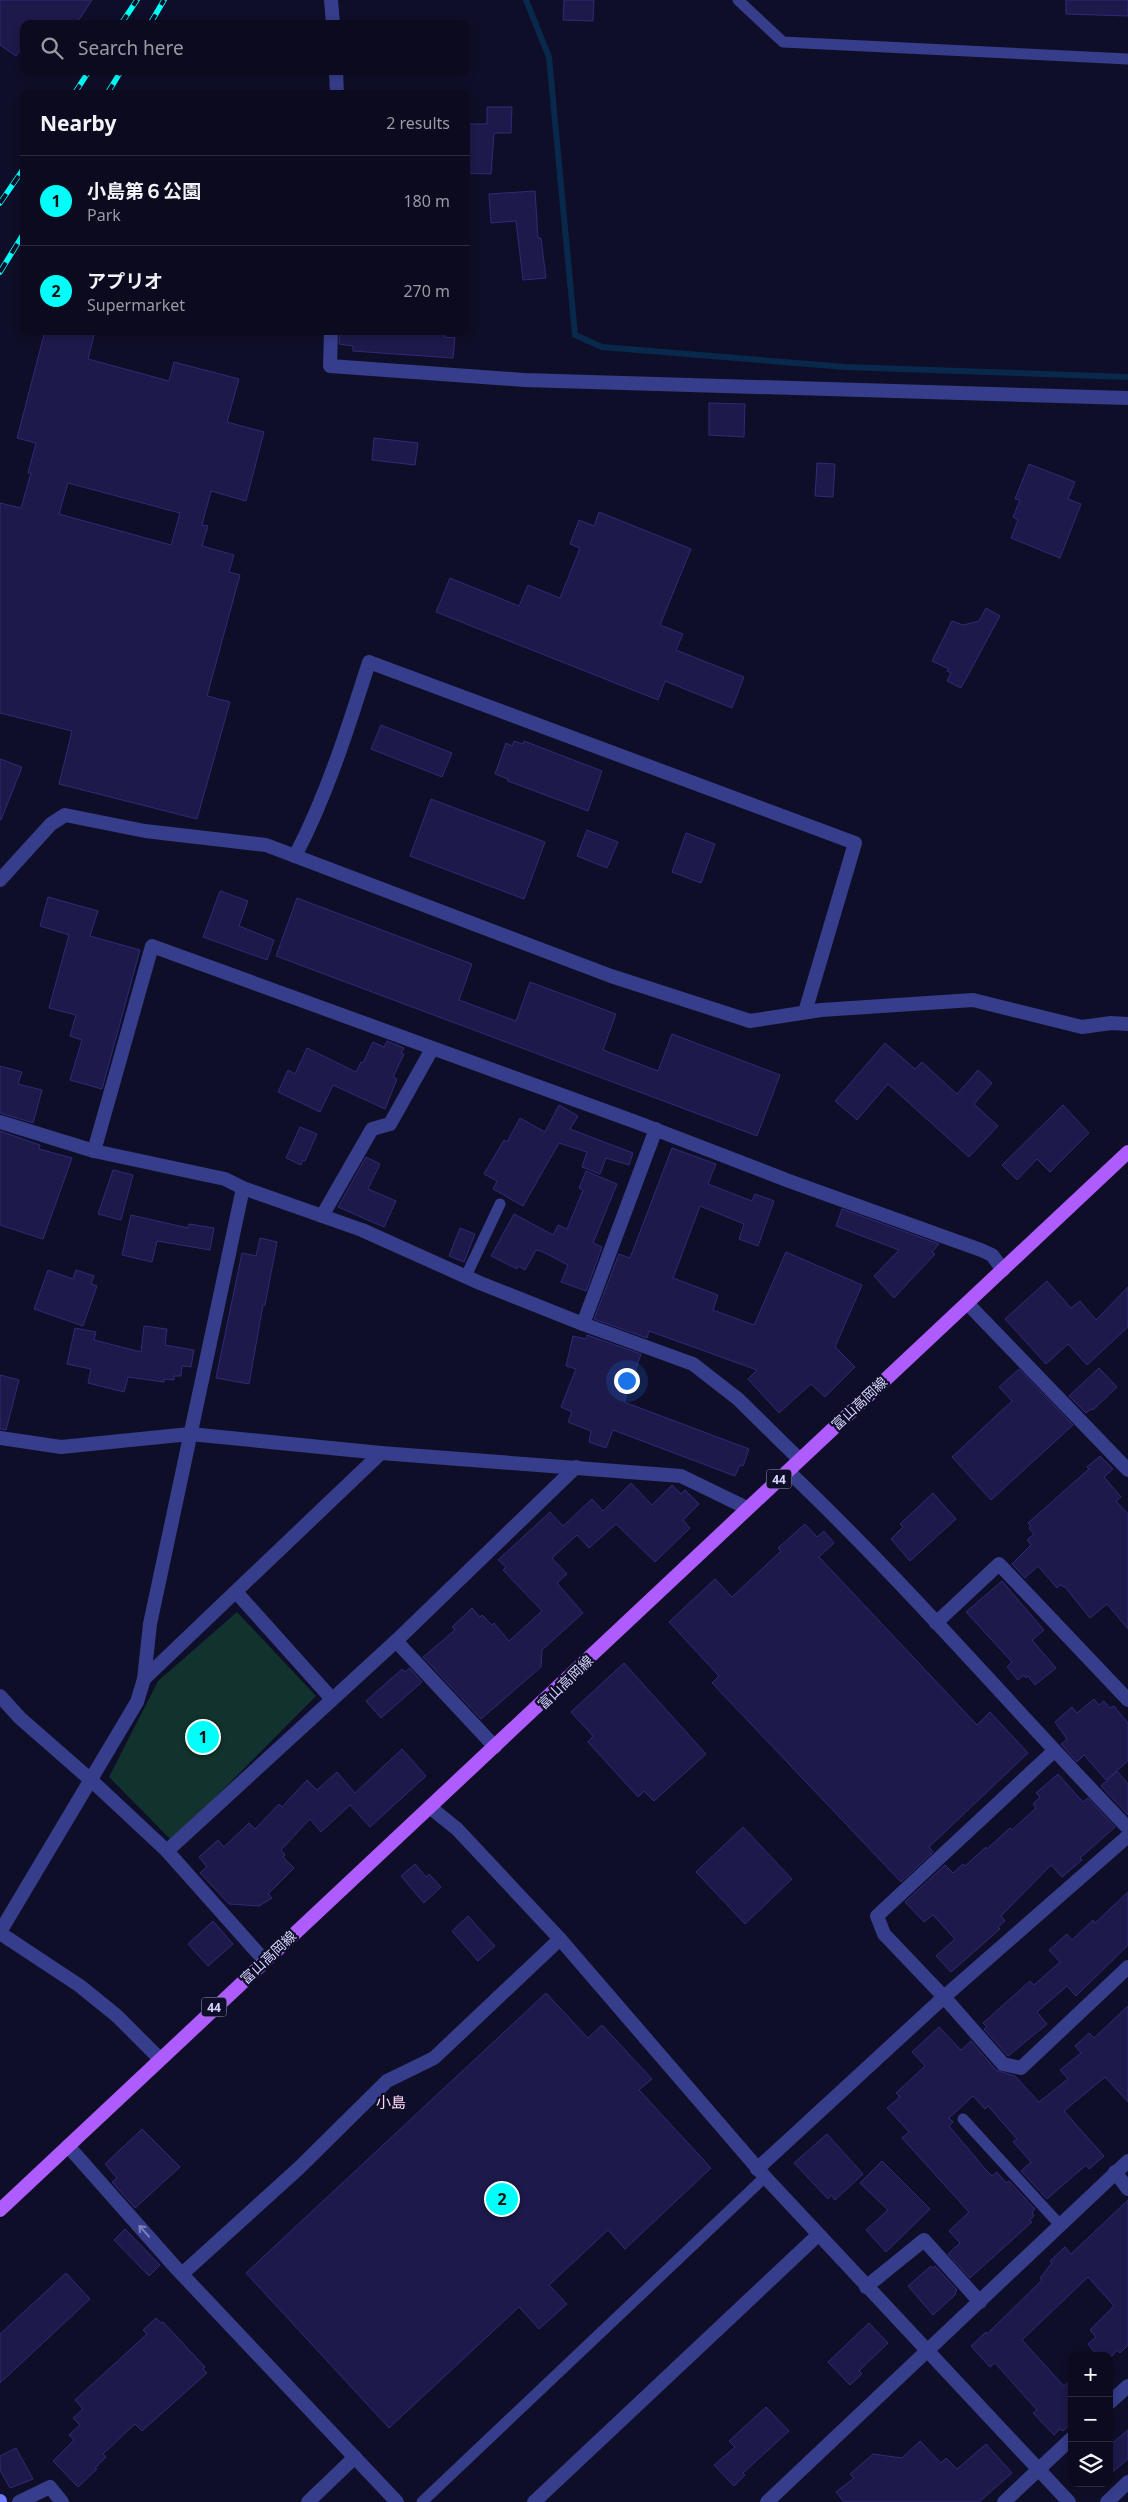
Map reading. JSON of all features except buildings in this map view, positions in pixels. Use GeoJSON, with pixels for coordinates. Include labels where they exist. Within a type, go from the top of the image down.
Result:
{"type":"FeatureCollection","features":[{"type":"Feature","properties":{"kind":"main road","name":"富山高岡線"},"geometry":{"type":"LineString","coordinates":[[0,2210],[264,1960],[431,1808],[799,1459],[1128,1152]]}},
{"type":"Feature","properties":{"kind":"street"},"geometry":{"type":"LineString","coordinates":[[331,0],[333,20]]}},
{"type":"Feature","properties":{"kind":"street"},"geometry":{"type":"LineString","coordinates":[[336,75],[337,90]]}},
{"type":"Feature","properties":{"kind":"street"},"geometry":{"type":"LineString","coordinates":[[331,335],[330,366],[524,380],[1122,398],[1128,409]]}},
{"type":"Feature","properties":{"kind":"street"},"geometry":{"type":"LineString","coordinates":[[295,856],[313,821],[349,727],[369,662],[855,843],[805,1012]]}},
{"type":"Feature","properties":{"kind":"street"},"geometry":{"type":"LineString","coordinates":[[0,880],[51,824],[65,815],[145,831],[266,845],[611,976],[750,1021],[805,1012],[973,1000],[1082,1027],[1111,1023],[1128,1024]]}},
{"type":"Feature","properties":{"kind":"street"},"geometry":{"type":"LineString","coordinates":[[94,1151],[152,946],[656,1129],[789,1181],[981,1250],[992,1256],[1003,1270]]}},
{"type":"Feature","properties":{"kind":"street"},"geometry":{"type":"LineString","coordinates":[[322,1216],[372,1129],[390,1124],[432,1049]]}},
{"type":"Feature","properties":{"kind":"street"},"geometry":{"type":"LineString","coordinates":[[0,1122],[94,1151],[225,1179],[243,1188],[362,1230],[466,1276],[583,1324],[693,1364],[738,1399],[799,1459]]}},
{"type":"Feature","properties":{"kind":"street"},"geometry":{"type":"LineString","coordinates":[[583,1324],[656,1129]]}},
{"type":"Feature","properties":{"kind":"street"},"geometry":{"type":"LineString","coordinates":[[160,2059],[117,2016],[80,1986],[0,1932],[137,1702],[144,1679],[150,1624],[243,1188]]}},
{"type":"Feature","properties":{"kind":"street"},"geometry":{"type":"LineString","coordinates":[[967,1303],[1128,1470]]}},
{"type":"Feature","properties":{"kind":"street"},"geometry":{"type":"LineString","coordinates":[[0,1438],[61,1447],[190,1434],[381,1453],[681,1476],[747,1508]]}},
{"type":"Feature","properties":{"kind":"street"},"geometry":{"type":"LineString","coordinates":[[144,1679],[381,1453]]}},
{"type":"Feature","properties":{"kind":"street"},"geometry":{"type":"LineString","coordinates":[[168,1851],[396,1641],[576,1467]]}},
{"type":"Feature","properties":{"kind":"street"},"geometry":{"type":"LineString","coordinates":[[788,1471],[936,1623],[1128,1828]]}},
{"type":"Feature","properties":{"kind":"street"},"geometry":{"type":"LineString","coordinates":[[936,1623],[999,1564],[1128,1700]]}},
{"type":"Feature","properties":{"kind":"street"},"geometry":{"type":"LineString","coordinates":[[236,1592],[332,1699]]}},
{"type":"Feature","properties":{"kind":"street"},"geometry":{"type":"LineString","coordinates":[[396,1641],[495,1748]]}},
{"type":"Feature","properties":{"kind":"street"},"geometry":{"type":"LineString","coordinates":[[0,1696],[20,1718],[92,1780],[168,1851],[264,1960]]}},
{"type":"Feature","properties":{"kind":"street"},"geometry":{"type":"LineString","coordinates":[[1054,1751],[877,1916],[884,1934],[944,1997],[1003,2064],[1021,2068],[1128,1967]]}},
{"type":"Feature","properties":{"kind":"street"},"geometry":{"type":"LineString","coordinates":[[431,1808],[457,1829],[560,1939],[761,2173],[926,2352],[1069,2502]]}},
{"type":"Feature","properties":{"kind":"street"},"geometry":{"type":"LineString","coordinates":[[761,2173],[944,1997],[1128,1836]]}},
{"type":"Feature","properties":{"kind":"street"},"geometry":{"type":"LineString","coordinates":[[179,2271],[299,2168],[388,2080],[434,2058],[560,1939]]}},
{"type":"Feature","properties":{"kind":"street"},"geometry":{"type":"LineString","coordinates":[[68,2146],[179,2271],[397,2502]]}},
{"type":"Feature","properties":{"kind":"street"},"geometry":{"type":"LineString","coordinates":[[767,2502],[1128,2161]]}},
{"type":"Feature","properties":{"kind":"street"},"geometry":{"type":"LineString","coordinates":[[1115,2172],[1128,2189]]}},
{"type":"Feature","properties":{"kind":"street"},"geometry":{"type":"LineString","coordinates":[[534,2502],[818,2235]]}},
{"type":"Feature","properties":{"kind":"street"},"geometry":{"type":"LineString","coordinates":[[866,2287],[924,2240],[980,2302]]}},
{"type":"Feature","properties":{"kind":"street"},"geometry":{"type":"LineString","coordinates":[[1113,2399],[1128,2386]]}},
{"type":"Feature","properties":{"kind":"street"},"geometry":{"type":"LineString","coordinates":[[1004,2502],[1068,2442]]}},
{"type":"Feature","properties":{"kind":"street"},"geometry":{"type":"LineString","coordinates":[[308,2502],[355,2457]]}},
{"type":"Feature","properties":{"kind":"street"},"geometry":{"type":"LineString","coordinates":[[1107,2502],[1128,2482]]}},
{"type":"Feature","properties":{"kind":"street"},"geometry":{"type":"LineString","coordinates":[[19,2502],[50,2487],[62,2502]]}},
{"type":"Feature","properties":{"kind":"lane"},"geometry":{"type":"LineString","coordinates":[[738,0],[783,42],[1128,59]]}},
{"type":"Feature","properties":{"kind":"lane"},"geometry":{"type":"LineString","coordinates":[[466,1276],[500,1204]]}},
{"type":"Feature","properties":{"kind":"lane"},"geometry":{"type":"LineString","coordinates":[[963,2119],[1060,2225]]}},
{"type":"Feature","properties":{"kind":"lane"},"geometry":{"type":"LineString","coordinates":[[422,2502],[761,2173]]}},
{"type":"Feature","properties":{"kind":"green space"},"geometry":{"type":"Polygon","coordinates":[[[237,1612],[316,1696],[172,1841],[109,1777],[158,1681],[237,1612]]]}},
{"type":"Feature","properties":{"kind":"waterway"},"geometry":{"type":"LineString","coordinates":[[526,0],[549,57],[575,335],[602,347],[845,367],[1128,377]]}},
{"type":"Feature","properties":{"kind":"railway"},"geometry":{"type":"LineString","coordinates":[[124,20],[137,0]]}},
{"type":"Feature","properties":{"kind":"railway"},"geometry":{"type":"LineString","coordinates":[[152,20],[164,0]]}},
{"type":"Feature","properties":{"kind":"railway"},"geometry":{"type":"LineString","coordinates":[[77,90],[86,75]]}},
{"type":"Feature","properties":{"kind":"railway"},"geometry":{"type":"LineString","coordinates":[[109,90],[119,75]]}},
{"type":"Feature","properties":{"kind":"railway"},"geometry":{"type":"LineString","coordinates":[[0,203],[20,174]]}},
{"type":"Feature","properties":{"kind":"railway"},"geometry":{"type":"LineString","coordinates":[[0,272],[20,240]]}},
{"type":"Feature","properties":{"kind":"place","name":"小島第６公園"},"geometry":{"type":"Point","coordinates":[203,1737]}},
{"type":"Feature","properties":{"kind":"place","name":"アプリオ"},"geometry":{"type":"Point","coordinates":[502,2199]}},
{"type":"Feature","properties":{"kind":"district","name":"小島"},"geometry":{"type":"Point","coordinates":[391,2102]}}]}
